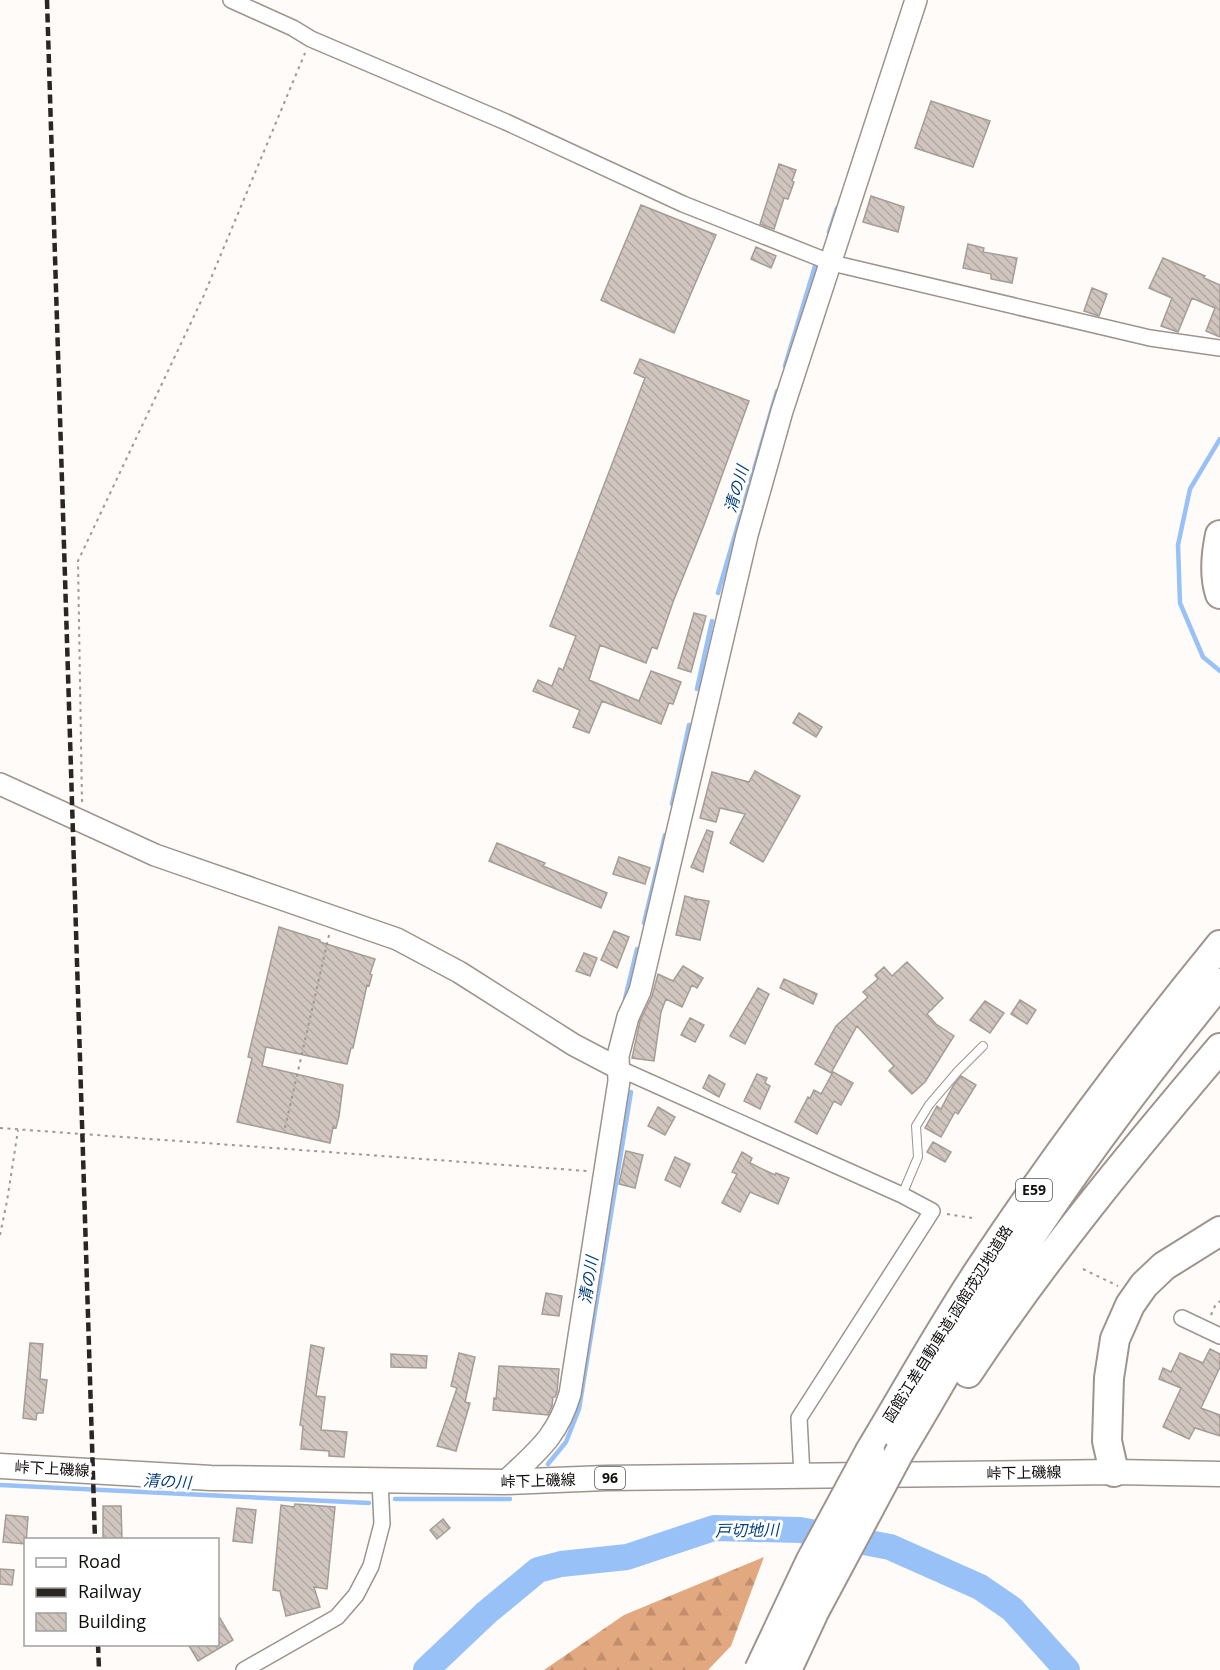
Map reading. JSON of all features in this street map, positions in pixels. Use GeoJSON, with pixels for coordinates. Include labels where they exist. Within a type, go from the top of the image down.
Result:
{"type":"FeatureCollection","features":[{"type":"Feature","properties":{"kind":"highway"},"geometry":{"type":"LineString","coordinates":[[1220,535],[1217,550],[1217,584],[1220,594]]}},
{"type":"Feature","properties":{"kind":"highway"},"geometry":{"type":"LineString","coordinates":[[1148,1033],[1220,933]]}},
{"type":"Feature","properties":{"kind":"highway","name":"函館江差自動車道;函館茂辺地道路"},"geometry":{"type":"LineString","coordinates":[[759,1670],[810,1562],[870,1450],[982,1265],[1068,1139],[1148,1033],[1220,945]]}},
{"type":"Feature","properties":{"kind":"highway","name":"函館江差自動車道;函館茂辺地道路"},"geometry":{"type":"LineString","coordinates":[[908,1452],[1004,1276],[1088,1152],[1220,983]]}},
{"type":"Feature","properties":{"kind":"highway"},"geometry":{"type":"LineString","coordinates":[[787,1670],[814,1612],[908,1452],[1065,1236],[1220,1048]]}},
{"type":"Feature","properties":{"kind":"highway"},"geometry":{"type":"LineString","coordinates":[[1114,1472],[1107,1441],[1109,1378],[1115,1339],[1130,1305],[1144,1285],[1164,1266],[1220,1232]]}},
{"type":"Feature","properties":{"kind":"highway"},"geometry":{"type":"LineString","coordinates":[[1114,1472],[1123,1441],[1126,1364],[1135,1329],[1145,1309],[1163,1287],[1220,1248]]}},
{"type":"Feature","properties":{"kind":"main road","name":"峠下上磯線"},"geometry":{"type":"LineString","coordinates":[[0,1466],[211,1478],[505,1482],[606,1478],[1114,1472],[1220,1474]]}},
{"type":"Feature","properties":{"kind":"street"},"geometry":{"type":"LineString","coordinates":[[231,0],[293,28],[310,39],[506,122],[683,204],[832,263],[1150,338],[1220,348]]}},
{"type":"Feature","properties":{"kind":"street"},"geometry":{"type":"LineString","coordinates":[[505,1482],[548,1440],[564,1414],[570,1394],[619,1081],[618,1056],[628,1017],[640,991],[747,535],[782,411],[916,0]]}},
{"type":"Feature","properties":{"kind":"street"},"geometry":{"type":"LineString","coordinates":[[0,784],[154,855],[397,939],[427,954],[574,1045],[618,1068],[902,1195],[932,1211],[799,1418],[802,1476]]}},
{"type":"Feature","properties":{"kind":"street"},"geometry":{"type":"LineString","coordinates":[[1182,1318],[1220,1336]]}},
{"type":"Feature","properties":{"kind":"street"},"geometry":{"type":"LineString","coordinates":[[244,1670],[337,1617],[356,1595],[371,1566],[382,1524],[380,1480]]}},
{"type":"Feature","properties":{"kind":"lane"},"geometry":{"type":"LineString","coordinates":[[902,1195],[918,1157],[916,1126],[929,1105],[982,1046]]}},
{"type":"Feature","properties":{"kind":"path"},"geometry":{"type":"LineString","coordinates":[[81,823],[83,796],[78,561],[204,295],[310,39]]}},
{"type":"Feature","properties":{"kind":"path"},"geometry":{"type":"LineString","coordinates":[[285,1128],[326,942],[335,918]]}},
{"type":"Feature","properties":{"kind":"path"},"geometry":{"type":"LineString","coordinates":[[0,1128],[605,1172]]}},
{"type":"Feature","properties":{"kind":"path"},"geometry":{"type":"LineString","coordinates":[[0,1235],[18,1130]]}},
{"type":"Feature","properties":{"kind":"path"},"geometry":{"type":"LineString","coordinates":[[932,1211],[972,1218]]}},
{"type":"Feature","properties":{"kind":"path"},"geometry":{"type":"LineString","coordinates":[[1083,1269],[1126,1289]]}},
{"type":"Feature","properties":{"kind":"green space"},"geometry":{"type":"Polygon","coordinates":[[[764,1557],[731,1646],[708,1670],[544,1670],[624,1615],[764,1557]]]}},
{"type":"Feature","properties":{"kind":"building"},"geometry":{"type":"Polygon","coordinates":[[[931,101],[990,121],[973,167],[915,148],[931,101]]]}},
{"type":"Feature","properties":{"kind":"building"},"geometry":{"type":"Polygon","coordinates":[[[779,164],[796,170],[788,199],[784,198],[774,229],[760,224],[779,164]]]}},
{"type":"Feature","properties":{"kind":"building"},"geometry":{"type":"Polygon","coordinates":[[[871,196],[904,207],[898,232],[863,222],[871,196]]]}},
{"type":"Feature","properties":{"kind":"building"},"geometry":{"type":"Polygon","coordinates":[[[641,205],[716,235],[674,333],[601,300],[641,205]]]}},
{"type":"Feature","properties":{"kind":"building"},"geometry":{"type":"Polygon","coordinates":[[[968,244],[984,248],[983,252],[1017,258],[1012,283],[991,279],[991,274],[963,268],[968,244]]]}},
{"type":"Feature","properties":{"kind":"building"},"geometry":{"type":"Polygon","coordinates":[[[756,247],[776,256],[771,268],[751,259],[756,247]]]}},
{"type":"Feature","properties":{"kind":"building"},"geometry":{"type":"Polygon","coordinates":[[[1163,258],[1220,285],[1220,337],[1206,331],[1215,308],[1192,298],[1178,332],[1161,326],[1172,298],[1149,288],[1163,258]]]}},
{"type":"Feature","properties":{"kind":"building"},"geometry":{"type":"Polygon","coordinates":[[[1092,288],[1107,294],[1099,316],[1084,311],[1092,288]]]}},
{"type":"Feature","properties":{"kind":"building"},"geometry":{"type":"Polygon","coordinates":[[[640,359],[749,401],[657,649],[652,647],[646,663],[600,645],[589,680],[639,701],[651,671],[681,682],[673,704],[669,703],[661,724],[602,701],[589,733],[573,727],[580,710],[533,691],[538,680],[552,686],[559,668],[563,670],[576,636],[550,626],[645,378],[634,373],[640,359]]]}},
{"type":"Feature","properties":{"kind":"building"},"geometry":{"type":"Polygon","coordinates":[[[694,613],[706,616],[691,672],[678,668],[694,613]]]}},
{"type":"Feature","properties":{"kind":"building"},"geometry":{"type":"Polygon","coordinates":[[[799,713],[822,727],[816,737],[793,723],[799,713]]]}},
{"type":"Feature","properties":{"kind":"building"},"geometry":{"type":"Polygon","coordinates":[[[755,771],[800,796],[763,862],[730,843],[745,814],[720,808],[716,822],[700,818],[712,772],[749,782],[755,771]]]}},
{"type":"Feature","properties":{"kind":"building"},"geometry":{"type":"Polygon","coordinates":[[[707,830],[713,832],[703,872],[691,867],[707,830]]]}},
{"type":"Feature","properties":{"kind":"building"},"geometry":{"type":"Polygon","coordinates":[[[497,843],[545,863],[543,866],[607,893],[601,908],[489,861],[497,843]]]}},
{"type":"Feature","properties":{"kind":"building"},"geometry":{"type":"Polygon","coordinates":[[[619,857],[650,868],[645,884],[613,874],[619,857]]]}},
{"type":"Feature","properties":{"kind":"building"},"geometry":{"type":"Polygon","coordinates":[[[685,896],[696,899],[696,901],[697,899],[709,901],[700,940],[676,935],[685,896]]]}},
{"type":"Feature","properties":{"kind":"building"},"geometry":{"type":"Polygon","coordinates":[[[279,927],[375,959],[347,1064],[266,1047],[262,1066],[343,1085],[339,1116],[336,1128],[333,1127],[330,1143],[237,1122],[252,1058],[248,1057],[279,927]]]}},
{"type":"Feature","properties":{"kind":"building"},"geometry":{"type":"Polygon","coordinates":[[[614,931],[629,937],[617,968],[601,960],[614,931]]]}},
{"type":"Feature","properties":{"kind":"building"},"geometry":{"type":"Polygon","coordinates":[[[584,953],[597,958],[590,976],[576,971],[584,953]]]}},
{"type":"Feature","properties":{"kind":"building"},"geometry":{"type":"Polygon","coordinates":[[[907,962],[943,998],[927,1014],[936,1024],[954,1036],[925,1082],[912,1094],[889,1071],[894,1066],[857,1026],[831,1073],[815,1064],[836,1026],[868,997],[863,992],[878,979],[875,975],[884,967],[892,976],[907,962]]]}},
{"type":"Feature","properties":{"kind":"building"},"geometry":{"type":"Polygon","coordinates":[[[683,966],[703,978],[697,988],[692,985],[682,1007],[666,999],[661,1012],[654,1061],[632,1058],[640,1021],[652,996],[658,974],[673,981],[683,966]]]}},
{"type":"Feature","properties":{"kind":"building"},"geometry":{"type":"Polygon","coordinates":[[[784,979],[817,994],[813,1004],[780,988],[784,979]]]}},
{"type":"Feature","properties":{"kind":"building"},"geometry":{"type":"Polygon","coordinates":[[[758,988],[769,994],[745,1044],[730,1036],[758,988]]]}},
{"type":"Feature","properties":{"kind":"building"},"geometry":{"type":"Polygon","coordinates":[[[1020,1000],[1036,1010],[1027,1024],[1011,1014],[1020,1000]]]}},
{"type":"Feature","properties":{"kind":"building"},"geometry":{"type":"Polygon","coordinates":[[[985,1001],[1004,1013],[990,1033],[970,1020],[985,1001]]]}},
{"type":"Feature","properties":{"kind":"building"},"geometry":{"type":"Polygon","coordinates":[[[690,1018],[704,1025],[695,1042],[681,1035],[690,1018]]]}},
{"type":"Feature","properties":{"kind":"building"},"geometry":{"type":"Polygon","coordinates":[[[833,1072],[853,1083],[841,1105],[834,1101],[817,1134],[795,1122],[808,1097],[810,1098],[814,1090],[821,1094],[833,1072]]]}},
{"type":"Feature","properties":{"kind":"building"},"geometry":{"type":"Polygon","coordinates":[[[757,1074],[767,1078],[765,1083],[770,1086],[760,1109],[744,1101],[757,1074]]]}},
{"type":"Feature","properties":{"kind":"building"},"geometry":{"type":"Polygon","coordinates":[[[709,1075],[725,1084],[719,1097],[703,1088],[709,1075]]]}},
{"type":"Feature","properties":{"kind":"building"},"geometry":{"type":"Polygon","coordinates":[[[961,1076],[976,1085],[958,1114],[955,1112],[941,1137],[925,1128],[937,1106],[941,1109],[961,1076]]]}},
{"type":"Feature","properties":{"kind":"building"},"geometry":{"type":"Polygon","coordinates":[[[658,1107],[675,1117],[665,1135],[648,1126],[658,1107]]]}},
{"type":"Feature","properties":{"kind":"building"},"geometry":{"type":"Polygon","coordinates":[[[933,1142],[951,1152],[945,1162],[927,1152],[933,1142]]]}},
{"type":"Feature","properties":{"kind":"building"},"geometry":{"type":"Polygon","coordinates":[[[626,1151],[643,1155],[635,1188],[619,1184],[626,1151]]]}},
{"type":"Feature","properties":{"kind":"building"},"geometry":{"type":"Polygon","coordinates":[[[742,1152],[752,1158],[750,1163],[775,1175],[776,1173],[789,1178],[778,1204],[750,1192],[740,1212],[722,1203],[737,1174],[732,1172],[742,1152]]]}},
{"type":"Feature","properties":{"kind":"building"},"geometry":{"type":"Polygon","coordinates":[[[675,1157],[690,1164],[680,1187],[665,1180],[675,1157]]]}},
{"type":"Feature","properties":{"kind":"building"},"geometry":{"type":"Polygon","coordinates":[[[546,1293],[562,1296],[559,1316],[542,1314],[546,1293]]]}},
{"type":"Feature","properties":{"kind":"building"},"geometry":{"type":"Polygon","coordinates":[[[30,1343],[43,1344],[40,1379],[47,1380],[43,1413],[37,1413],[36,1420],[23,1418],[30,1343]]]}},
{"type":"Feature","properties":{"kind":"building"},"geometry":{"type":"Polygon","coordinates":[[[311,1345],[324,1348],[316,1396],[325,1397],[321,1430],[347,1432],[344,1457],[329,1456],[329,1451],[301,1449],[303,1426],[300,1425],[311,1345]]]}},
{"type":"Feature","properties":{"kind":"building"},"geometry":{"type":"Polygon","coordinates":[[[1210,1349],[1220,1354],[1220,1367],[1201,1408],[1220,1415],[1220,1436],[1195,1428],[1189,1439],[1163,1427],[1181,1388],[1159,1379],[1163,1368],[1171,1372],[1180,1353],[1203,1363],[1210,1349]]]}},
{"type":"Feature","properties":{"kind":"building"},"geometry":{"type":"Polygon","coordinates":[[[459,1353],[475,1357],[465,1402],[470,1403],[456,1451],[437,1446],[457,1388],[451,1386],[459,1353]]]}},
{"type":"Feature","properties":{"kind":"building"},"geometry":{"type":"Polygon","coordinates":[[[391,1354],[427,1356],[426,1368],[391,1367],[391,1354]]]}},
{"type":"Feature","properties":{"kind":"building"},"geometry":{"type":"Polygon","coordinates":[[[499,1366],[559,1369],[557,1392],[553,1397],[548,1415],[493,1410],[499,1366]]]}},
{"type":"Feature","properties":{"kind":"building"},"geometry":{"type":"Polygon","coordinates":[[[295,1504],[335,1507],[327,1589],[314,1587],[320,1607],[286,1616],[280,1591],[273,1590],[281,1505],[294,1507],[295,1504]]]}},
{"type":"Feature","properties":{"kind":"building"},"geometry":{"type":"Polygon","coordinates":[[[103,1506],[121,1506],[122,1538],[103,1538],[103,1506]]]}},
{"type":"Feature","properties":{"kind":"building"},"geometry":{"type":"Polygon","coordinates":[[[237,1508],[256,1510],[252,1543],[233,1541],[237,1508]]]}},
{"type":"Feature","properties":{"kind":"building"},"geometry":{"type":"Polygon","coordinates":[[[6,1515],[28,1517],[24,1544],[3,1542],[6,1515]]]}},
{"type":"Feature","properties":{"kind":"building"},"geometry":{"type":"Polygon","coordinates":[[[443,1519],[450,1528],[437,1539],[430,1530],[443,1519]]]}},
{"type":"Feature","properties":{"kind":"building"},"geometry":{"type":"Polygon","coordinates":[[[0,1569],[14,1570],[12,1585],[0,1584],[0,1569]]]}},
{"type":"Feature","properties":{"kind":"building"},"geometry":{"type":"Polygon","coordinates":[[[219,1617],[233,1640],[198,1661],[189,1646],[219,1646],[219,1617]]]}},
{"type":"Feature","properties":{"kind":"waterway","name":"清の川"},"geometry":{"type":"LineString","coordinates":[[829,232],[837,208]]}},
{"type":"Feature","properties":{"kind":"waterway","name":"清の川"},"geometry":{"type":"LineString","coordinates":[[785,366],[815,266]]}},
{"type":"Feature","properties":{"kind":"waterway","name":"清の川"},"geometry":{"type":"LineString","coordinates":[[718,593],[777,391]]}},
{"type":"Feature","properties":{"kind":"waterway"},"geometry":{"type":"LineString","coordinates":[[1220,439],[1190,489],[1178,545],[1180,603],[1203,657],[1220,671]]}},
{"type":"Feature","properties":{"kind":"waterway","name":"清の川"},"geometry":{"type":"LineString","coordinates":[[697,689],[712,621]]}},
{"type":"Feature","properties":{"kind":"waterway","name":"清の川"},"geometry":{"type":"LineString","coordinates":[[672,804],[689,725]]}},
{"type":"Feature","properties":{"kind":"waterway","name":"清の川"},"geometry":{"type":"LineString","coordinates":[[644,923],[665,835]]}},
{"type":"Feature","properties":{"kind":"waterway","name":"清の川"},"geometry":{"type":"LineString","coordinates":[[625,999],[637,949]]}},
{"type":"Feature","properties":{"kind":"waterway","name":"清の川"},"geometry":{"type":"LineString","coordinates":[[548,1464],[566,1442],[579,1409],[631,1092]]}},
{"type":"Feature","properties":{"kind":"waterway","name":"清の川"},"geometry":{"type":"LineString","coordinates":[[0,1485],[369,1503]]}},
{"type":"Feature","properties":{"kind":"waterway","name":"清の川"},"geometry":{"type":"LineString","coordinates":[[395,1499],[510,1499]]}},
{"type":"Feature","properties":{"kind":"waterway","name":"戸切地川"},"geometry":{"type":"LineString","coordinates":[[426,1670],[486,1613],[538,1570],[561,1564],[627,1557],[714,1528],[800,1530],[890,1547],[980,1587],[1012,1609],[1067,1670]]}},
{"type":"Feature","properties":{"kind":"railway"},"geometry":{"type":"LineString","coordinates":[[47,0],[95,1538]]}},
{"type":"Feature","properties":{"kind":"railway"},"geometry":{"type":"LineString","coordinates":[[98,1646],[99,1670]]}}]}
